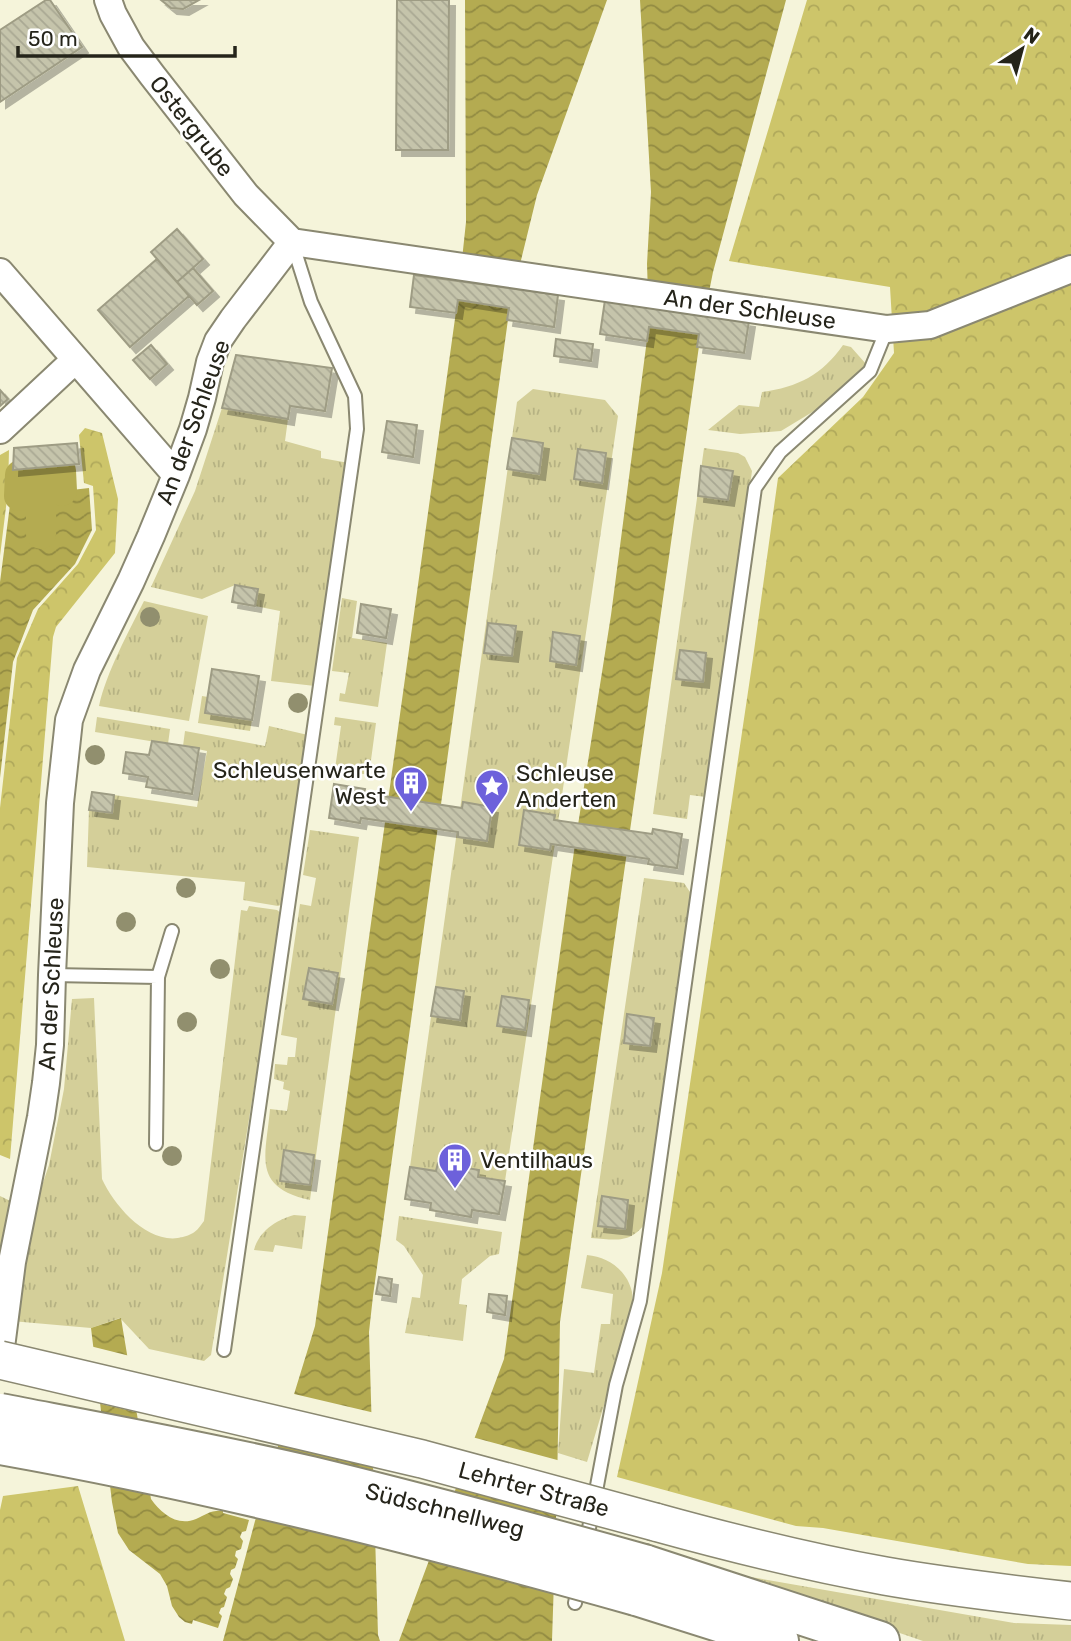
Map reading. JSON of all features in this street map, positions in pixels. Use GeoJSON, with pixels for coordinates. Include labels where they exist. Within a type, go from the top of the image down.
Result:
{"type":"FeatureCollection","features":[{"type":"Feature","properties":{"kind":"highway","name":"Südschnellweg"},"geometry":{"type":"LineString","coordinates":[[0,1413],[151,1441],[309,1476],[494,1522],[640,1580],[779,1641]]}},
{"type":"Feature","properties":{"kind":"highway","name":"Südschnellweg"},"geometry":{"type":"LineString","coordinates":[[0,1445],[146,1472],[486,1553],[640,1580],[880,1641]]}},
{"type":"Feature","properties":{"kind":"main road","name":"Lehrter Straße"},"geometry":{"type":"LineString","coordinates":[[0,1357],[409,1456],[793,1558],[979,1591],[1071,1601]]}},
{"type":"Feature","properties":{"kind":"street","name":"Ostergrube"},"geometry":{"type":"LineString","coordinates":[[108,0],[131,47],[152,75],[246,195],[292,242]]}},
{"type":"Feature","properties":{"kind":"street","name":"An der Schleuse"},"geometry":{"type":"LineString","coordinates":[[0,1357],[12,1262],[46,1083],[60,803],[69,720],[87,670],[152,536],[176,475],[193,429],[218,341],[292,242],[887,329],[930,325],[1071,269]]}},
{"type":"Feature","properties":{"kind":"street"},"geometry":{"type":"LineString","coordinates":[[0,272],[176,475]]}},
{"type":"Feature","properties":{"kind":"street"},"geometry":{"type":"LineString","coordinates":[[0,430],[75,360]]}},
{"type":"Feature","properties":{"kind":"lane"},"geometry":{"type":"LineString","coordinates":[[224,1350],[357,429],[355,396],[311,302],[292,242]]}},
{"type":"Feature","properties":{"kind":"lane"},"geometry":{"type":"LineString","coordinates":[[575,1603],[616,1385],[640,1301],[755,488],[780,452],[870,371],[887,329]]}},
{"type":"Feature","properties":{"kind":"lane"},"geometry":{"type":"LineString","coordinates":[[156,1144],[158,977],[172,931]]}},
{"type":"Feature","properties":{"kind":"lane"},"geometry":{"type":"LineString","coordinates":[[52,975],[158,977]]}},
{"type":"Feature","properties":{"kind":"green space"},"geometry":{"type":"Polygon","coordinates":[[[807,0],[1071,0],[1071,1566],[1028,1564],[823,1528],[796,1526],[617,1477],[662,1273],[778,478],[863,397],[894,353],[890,287],[729,261],[807,0]]]}},
{"type":"Feature","properties":{"kind":"green space"},"geometry":{"type":"Polygon","coordinates":[[[843,345],[851,347],[866,364],[819,408],[781,431],[740,434],[708,430],[739,405],[759,407],[762,392],[787,387],[818,372],[843,345]]]}},
{"type":"Feature","properties":{"kind":"green space"},"geometry":{"type":"Polygon","coordinates":[[[533,389],[605,400],[618,416],[505,1181],[478,1177],[478,1170],[438,1163],[436,1171],[410,1167],[517,402],[533,389]]]}},
{"type":"Feature","properties":{"kind":"green space"},"geometry":{"type":"Polygon","coordinates":[[[222,408],[288,419],[285,441],[321,451],[321,458],[349,463],[315,686],[271,681],[280,611],[255,606],[258,589],[235,585],[202,599],[151,587],[195,491],[222,408]]]}},
{"type":"Feature","properties":{"kind":"green space"},"geometry":{"type":"Polygon","coordinates":[[[85,428],[102,433],[118,499],[115,553],[56,627],[53,637],[10,1159],[0,1155],[0,808],[17,658],[38,609],[78,564],[96,530],[93,486],[84,483],[79,435],[85,428]]]}},
{"type":"Feature","properties":{"kind":"green space"},"geometry":{"type":"Polygon","coordinates":[[[704,448],[738,453],[745,457],[752,471],[706,797],[690,795],[687,819],[653,814],[704,448]]]}},
{"type":"Feature","properties":{"kind":"green space"},"geometry":{"type":"Polygon","coordinates":[[[9,450],[8,491],[0,556],[0,455],[9,450]]]}},
{"type":"Feature","properties":{"kind":"green space"},"geometry":{"type":"Polygon","coordinates":[[[342,598],[357,601],[352,638],[387,643],[378,707],[339,701],[340,693],[345,694],[349,673],[332,671],[342,598]]]}},
{"type":"Feature","properties":{"kind":"green space"},"geometry":{"type":"Polygon","coordinates":[[[144,601],[208,616],[189,721],[99,706],[112,666],[144,601]]]}},
{"type":"Feature","properties":{"kind":"green space"},"geometry":{"type":"Polygon","coordinates":[[[202,696],[208,697],[205,713],[252,720],[250,731],[198,723],[202,696]]]}},
{"type":"Feature","properties":{"kind":"green space"},"geometry":{"type":"Polygon","coordinates":[[[97,717],[170,729],[168,744],[95,732],[97,717]]]}},
{"type":"Feature","properties":{"kind":"green space"},"geometry":{"type":"Polygon","coordinates":[[[335,717],[376,723],[369,775],[335,769],[341,726],[334,725],[335,717]]]}},
{"type":"Feature","properties":{"kind":"green space"},"geometry":{"type":"Polygon","coordinates":[[[269,726],[308,735],[283,904],[278,906],[243,900],[245,882],[87,867],[89,810],[111,813],[114,795],[197,807],[207,751],[183,746],[185,731],[265,746],[269,726]]]}},
{"type":"Feature","properties":{"kind":"green space"},"geometry":{"type":"Polygon","coordinates":[[[310,830],[359,837],[310,1200],[278,1187],[270,1178],[265,1155],[270,1109],[287,1111],[290,1091],[283,1089],[284,1082],[274,1079],[275,1064],[287,1065],[288,1057],[295,1057],[297,1038],[281,1035],[300,904],[311,906],[316,878],[303,875],[310,830]]]}},
{"type":"Feature","properties":{"kind":"green space"},"geometry":{"type":"Polygon","coordinates":[[[644,878],[684,883],[692,895],[647,1221],[635,1234],[623,1239],[591,1238],[644,878]]]}},
{"type":"Feature","properties":{"kind":"green space"},"geometry":{"type":"Polygon","coordinates":[[[249,906],[277,910],[282,914],[211,1355],[204,1361],[149,1349],[120,1318],[91,1328],[0,1320],[0,1196],[33,1212],[49,1165],[64,1089],[72,999],[94,998],[102,1179],[108,1191],[127,1215],[139,1225],[165,1238],[179,1238],[193,1233],[204,1221],[241,910],[247,911],[249,906]]]}},
{"type":"Feature","properties":{"kind":"green space"},"geometry":{"type":"Polygon","coordinates":[[[294,1215],[306,1216],[302,1249],[275,1245],[273,1252],[254,1250],[256,1243],[269,1227],[294,1215]]]}},
{"type":"Feature","properties":{"kind":"green space"},"geometry":{"type":"Polygon","coordinates":[[[399,1216],[502,1232],[499,1254],[490,1256],[462,1279],[459,1304],[467,1305],[463,1341],[405,1333],[412,1297],[420,1298],[423,1275],[404,1246],[396,1240],[399,1216]]]}},
{"type":"Feature","properties":{"kind":"green space"},"geometry":{"type":"Polygon","coordinates":[[[587,1255],[616,1266],[626,1277],[632,1298],[631,1315],[587,1462],[558,1453],[564,1369],[594,1373],[601,1324],[610,1324],[613,1294],[581,1288],[587,1255]]]}},
{"type":"Feature","properties":{"kind":"green space"},"geometry":{"type":"Polygon","coordinates":[[[78,1486],[125,1641],[0,1641],[0,1510],[3,1496],[78,1486]]]}},
{"type":"Feature","properties":{"kind":"green space"},"geometry":{"type":"Polygon","coordinates":[[[722,1572],[1014,1623],[1071,1625],[1071,1641],[923,1641],[722,1572]]]}},
{"type":"Feature","properties":{"kind":"water"},"geometry":{"type":"Polygon","coordinates":[[[465,0],[607,0],[537,195],[510,305],[369,1332],[380,1641],[223,1641],[255,1521],[315,1326],[458,297],[466,222],[465,0]]]}},
{"type":"Feature","properties":{"kind":"water"},"geometry":{"type":"Polygon","coordinates":[[[640,0],[786,0],[713,272],[701,332],[560,1322],[552,1641],[399,1641],[504,1359],[575,844],[611,615],[649,324],[647,264],[651,192],[640,0]]]}},
{"type":"Feature","properties":{"kind":"water"},"geometry":{"type":"Polygon","coordinates":[[[89,488],[92,530],[75,564],[33,610],[13,662],[0,778],[0,582],[11,497],[89,488]]]}},
{"type":"Feature","properties":{"kind":"water"},"geometry":{"type":"Polygon","coordinates":[[[121,1318],[151,1499],[165,1514],[176,1520],[189,1521],[211,1512],[223,1511],[249,1520],[246,1531],[242,1532],[240,1537],[243,1541],[241,1549],[236,1551],[235,1556],[238,1559],[235,1568],[231,1570],[233,1579],[230,1587],[224,1594],[227,1597],[219,1613],[222,1616],[218,1628],[193,1620],[192,1624],[179,1617],[160,1574],[129,1550],[118,1533],[91,1328],[121,1318]]]}},
{"type":"Feature","properties":{"kind":"pier"},"geometry":{"type":"Polygon","coordinates":[[[90,1346],[130,1356],[140,1413],[97,1403],[90,1346]]]}},
{"type":"Feature","properties":{"kind":"pier"},"geometry":{"type":"Polygon","coordinates":[[[290,1393],[375,1413],[377,1467],[275,1444],[290,1393]]]}},
{"type":"Feature","properties":{"kind":"pier"},"geometry":{"type":"Polygon","coordinates":[[[472,1437],[561,1461],[560,1511],[454,1485],[472,1437]]]}},
{"type":"Feature","properties":{"kind":"building"},"geometry":{"type":"Polygon","coordinates":[[[50,0],[82,47],[0,102],[0,30],[50,0]]]}},
{"type":"Feature","properties":{"kind":"building"},"geometry":{"type":"Polygon","coordinates":[[[161,0],[199,0],[183,9],[171,8],[161,0]]]}},
{"type":"Feature","properties":{"kind":"building"},"geometry":{"type":"Polygon","coordinates":[[[397,0],[449,0],[448,150],[396,150],[397,0]]]}},
{"type":"Feature","properties":{"kind":"building"},"geometry":{"type":"Polygon","coordinates":[[[177,229],[203,259],[177,282],[151,252],[177,229]]]}},
{"type":"Feature","properties":{"kind":"building"},"geometry":{"type":"Polygon","coordinates":[[[157,259],[189,296],[130,347],[98,310],[157,259]]]}},
{"type":"Feature","properties":{"kind":"building"},"geometry":{"type":"Polygon","coordinates":[[[193,268],[213,291],[197,305],[177,282],[193,268]]]}},
{"type":"Feature","properties":{"kind":"building"},"geometry":{"type":"Polygon","coordinates":[[[414,275],[558,295],[554,327],[507,320],[509,308],[458,300],[456,313],[410,307],[414,275]]]}},
{"type":"Feature","properties":{"kind":"building"},"geometry":{"type":"Polygon","coordinates":[[[605,300],[749,321],[744,353],[697,347],[699,334],[649,327],[647,341],[600,334],[605,300]]]}},
{"type":"Feature","properties":{"kind":"building"},"geometry":{"type":"Polygon","coordinates":[[[556,339],[593,344],[591,361],[554,356],[556,339]]]}},
{"type":"Feature","properties":{"kind":"building"},"geometry":{"type":"Polygon","coordinates":[[[151,345],[167,364],[150,379],[133,360],[151,345]]]}},
{"type":"Feature","properties":{"kind":"building"},"geometry":{"type":"Polygon","coordinates":[[[236,355],[332,368],[325,411],[290,406],[288,419],[222,408],[236,355]]]}},
{"type":"Feature","properties":{"kind":"building"},"geometry":{"type":"Polygon","coordinates":[[[0,390],[8,399],[0,406],[0,390]]]}},
{"type":"Feature","properties":{"kind":"building"},"geometry":{"type":"Polygon","coordinates":[[[387,421],[417,425],[413,457],[382,452],[387,421]]]}},
{"type":"Feature","properties":{"kind":"building"},"geometry":{"type":"Polygon","coordinates":[[[512,438],[543,443],[539,474],[507,469],[512,438]]]}},
{"type":"Feature","properties":{"kind":"building"},"geometry":{"type":"Polygon","coordinates":[[[77,443],[79,464],[13,470],[14,448],[77,443]]]}},
{"type":"Feature","properties":{"kind":"building"},"geometry":{"type":"Polygon","coordinates":[[[578,449],[606,453],[602,483],[574,479],[578,449]]]}},
{"type":"Feature","properties":{"kind":"building"},"geometry":{"type":"Polygon","coordinates":[[[701,466],[733,471],[728,500],[698,496],[701,466]]]}},
{"type":"Feature","properties":{"kind":"building"},"geometry":{"type":"Polygon","coordinates":[[[235,585],[258,589],[255,606],[232,602],[235,585]]]}},
{"type":"Feature","properties":{"kind":"building"},"geometry":{"type":"Polygon","coordinates":[[[361,604],[391,609],[386,638],[357,633],[361,604]]]}},
{"type":"Feature","properties":{"kind":"building"},"geometry":{"type":"Polygon","coordinates":[[[488,623],[516,626],[512,656],[484,653],[488,623]]]}},
{"type":"Feature","properties":{"kind":"building"},"geometry":{"type":"Polygon","coordinates":[[[553,632],[580,636],[576,665],[550,661],[553,632]]]}},
{"type":"Feature","properties":{"kind":"building"},"geometry":{"type":"Polygon","coordinates":[[[680,650],[706,653],[703,682],[676,679],[680,650]]]}},
{"type":"Feature","properties":{"kind":"building"},"geometry":{"type":"Polygon","coordinates":[[[212,669],[259,676],[252,720],[205,713],[212,669]]]}},
{"type":"Feature","properties":{"kind":"building"},"geometry":{"type":"Polygon","coordinates":[[[152,741],[199,748],[192,794],[146,787],[148,777],[123,773],[126,752],[149,755],[152,741]]]}},
{"type":"Feature","properties":{"kind":"building","name":"Schleusenwarte West"},"geometry":{"type":"Polygon","coordinates":[[[334,784],[365,789],[364,793],[462,808],[463,802],[492,807],[487,841],[458,837],[458,832],[361,818],[360,823],[329,818],[334,784]]]}},
{"type":"Feature","properties":{"kind":"building"},"geometry":{"type":"Polygon","coordinates":[[[92,792],[114,795],[112,813],[89,810],[92,792]]]}},
{"type":"Feature","properties":{"kind":"building"},"geometry":{"type":"Polygon","coordinates":[[[524,810],[555,815],[554,820],[652,834],[653,829],[682,834],[677,868],[648,864],[649,859],[551,844],[550,850],[519,845],[524,810]]]}},
{"type":"Feature","properties":{"kind":"building"},"geometry":{"type":"Polygon","coordinates":[[[309,968],[338,973],[332,1004],[303,999],[309,968]]]}},
{"type":"Feature","properties":{"kind":"building"},"geometry":{"type":"Polygon","coordinates":[[[436,987],[464,991],[460,1020],[431,1016],[436,987]]]}},
{"type":"Feature","properties":{"kind":"building"},"geometry":{"type":"Polygon","coordinates":[[[502,996],[529,1000],[525,1030],[497,1026],[502,996]]]}},
{"type":"Feature","properties":{"kind":"building"},"geometry":{"type":"Polygon","coordinates":[[[627,1014],[654,1018],[650,1046],[624,1043],[627,1014]]]}},
{"type":"Feature","properties":{"kind":"building"},"geometry":{"type":"Polygon","coordinates":[[[284,1150],[314,1155],[310,1185],[280,1181],[284,1150]]]}},
{"type":"Feature","properties":{"kind":"building","name":"Ventilhaus"},"geometry":{"type":"Polygon","coordinates":[[[438,1163],[479,1170],[478,1177],[505,1181],[499,1214],[472,1210],[471,1217],[430,1210],[431,1203],[405,1199],[410,1167],[436,1171],[438,1163]]]}},
{"type":"Feature","properties":{"kind":"building"},"geometry":{"type":"Polygon","coordinates":[[[602,1196],[628,1200],[625,1229],[598,1226],[602,1196]]]}},
{"type":"Feature","properties":{"kind":"building"},"geometry":{"type":"Polygon","coordinates":[[[379,1277],[392,1279],[390,1296],[376,1294],[379,1277]]]}},
{"type":"Feature","properties":{"kind":"building"},"geometry":{"type":"Polygon","coordinates":[[[489,1294],[507,1296],[505,1315],[487,1312],[489,1294]]]}},
{"type":"Feature","properties":{"kind":"waterway"},"geometry":{"type":"LineString","coordinates":[[61,471],[62,491]]}},
{"type":"Feature","properties":{"kind":"waterway"},"geometry":{"type":"LineString","coordinates":[[41,472],[41,534]]}},
{"type":"Feature","properties":{"kind":"waterway"},"geometry":{"type":"LineString","coordinates":[[19,496],[20,475]]}},
{"type":"Feature","properties":{"kind":"place","name":"Schleusenwarte West"},"geometry":{"type":"Point","coordinates":[411,813]}},
{"type":"Feature","properties":{"kind":"place","name":"Schleuse Anderten"},"geometry":{"type":"Point","coordinates":[492,816]}},
{"type":"Feature","properties":{"kind":"place","name":"Ventilhaus"},"geometry":{"type":"Point","coordinates":[455,1190]}}]}
